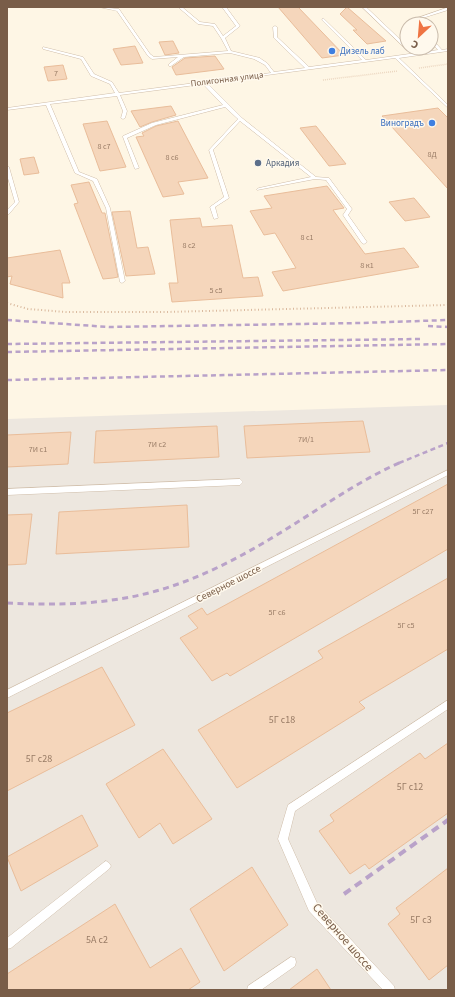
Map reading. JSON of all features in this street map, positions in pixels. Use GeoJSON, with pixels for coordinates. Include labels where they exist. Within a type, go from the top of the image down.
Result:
{"type":"FeatureCollection","features":[{"type":"Feature","properties":{"kind":"lane"},"geometry":{"type":"LineString","coordinates":[[101,7],[118,10],[149,55],[153,58],[230,52],[259,59],[266,64],[274,74]]}},
{"type":"Feature","properties":{"kind":"lane"},"geometry":{"type":"LineString","coordinates":[[180,7],[199,23],[214,25],[230,52]]}},
{"type":"Feature","properties":{"kind":"lane"},"geometry":{"type":"LineString","coordinates":[[223,38],[238,26],[224,7]]}},
{"type":"Feature","properties":{"kind":"lane"},"geometry":{"type":"LineString","coordinates":[[364,7],[399,40]]}},
{"type":"Feature","properties":{"kind":"lane"},"geometry":{"type":"LineString","coordinates":[[426,16],[446,9]]}},
{"type":"Feature","properties":{"kind":"lane"},"geometry":{"type":"LineString","coordinates":[[323,19],[365,61]]}},
{"type":"Feature","properties":{"kind":"lane"},"geometry":{"type":"LineString","coordinates":[[275,27],[275,37],[308,69]]}},
{"type":"Feature","properties":{"kind":"lane"},"geometry":{"type":"LineString","coordinates":[[44,48],[82,58],[92,75],[112,83],[125,111],[122,118]]}},
{"type":"Feature","properties":{"kind":"lane","name":"Полигонная улица"},"geometry":{"type":"LineString","coordinates":[[441,51],[448,50]]}},
{"type":"Feature","properties":{"kind":"lane"},"geometry":{"type":"LineString","coordinates":[[170,66],[185,55]]}},
{"type":"Feature","properties":{"kind":"lane","name":"Полигонная улица"},"geometry":{"type":"LineString","coordinates":[[7,109],[405,56]]}},
{"type":"Feature","properties":{"kind":"lane"},"geometry":{"type":"LineString","coordinates":[[396,57],[448,107]]}},
{"type":"Feature","properties":{"kind":"lane"},"geometry":{"type":"LineString","coordinates":[[204,83],[240,119],[315,178]]}},
{"type":"Feature","properties":{"kind":"lane"},"geometry":{"type":"LineString","coordinates":[[48,104],[77,173],[95,180],[108,208],[122,281]]}},
{"type":"Feature","properties":{"kind":"lane"},"geometry":{"type":"LineString","coordinates":[[137,168],[125,137],[154,124],[227,105]]}},
{"type":"Feature","properties":{"kind":"lane"},"geometry":{"type":"LineString","coordinates":[[216,218],[212,207],[227,198],[211,150],[240,119]]}},
{"type":"Feature","properties":{"kind":"lane"},"geometry":{"type":"LineString","coordinates":[[7,167],[17,202],[7,213]]}},
{"type":"Feature","properties":{"kind":"lane"},"geometry":{"type":"LineString","coordinates":[[258,189],[315,178],[327,179],[350,209],[345,215],[364,242]]}},
{"type":"Feature","properties":{"kind":"lane","name":"Северное шоссе"},"geometry":{"type":"LineString","coordinates":[[7,694],[448,472]]}},
{"type":"Feature","properties":{"kind":"lane"},"geometry":{"type":"LineString","coordinates":[[7,492],[240,482]]}},
{"type":"Feature","properties":{"kind":"lane","name":"Северное шоссе"},"geometry":{"type":"LineString","coordinates":[[390,990],[314,907],[283,839],[291,808],[448,704]]}},
{"type":"Feature","properties":{"kind":"lane"},"geometry":{"type":"LineString","coordinates":[[7,944],[106,866]]}},
{"type":"Feature","properties":{"kind":"lane"},"geometry":{"type":"LineString","coordinates":[[252,990],[291,962]]}},
{"type":"Feature","properties":{"kind":"path"},"geometry":{"type":"LineString","coordinates":[[323,80],[448,64]]}},
{"type":"Feature","properties":{"kind":"path"},"geometry":{"type":"LineString","coordinates":[[7,303],[28,309],[74,312],[166,312],[448,305]]}},
{"type":"Feature","properties":{"kind":"shaded area"},"geometry":{"type":"Polygon","coordinates":[[[448,405],[448,990],[7,990],[7,419],[448,405]]]}},
{"type":"Feature","properties":{"kind":"building"},"geometry":{"type":"Polygon","coordinates":[[[278,7],[298,7],[344,55],[322,58],[278,7]]]}},
{"type":"Feature","properties":{"kind":"building"},"geometry":{"type":"Polygon","coordinates":[[[347,7],[386,41],[367,44],[353,30],[357,30],[340,14],[347,7]]]}},
{"type":"Feature","properties":{"kind":"building"},"geometry":{"type":"Polygon","coordinates":[[[173,41],[179,53],[165,55],[159,42],[173,41]]]}},
{"type":"Feature","properties":{"kind":"building"},"geometry":{"type":"Polygon","coordinates":[[[135,46],[143,63],[121,65],[113,49],[135,46]]]}},
{"type":"Feature","properties":{"kind":"building"},"geometry":{"type":"Polygon","coordinates":[[[215,56],[224,69],[176,75],[172,67],[185,58],[215,56]]]}},
{"type":"Feature","properties":{"kind":"building"},"geometry":{"type":"Polygon","coordinates":[[[63,65],[67,79],[48,81],[44,67],[63,65]]]}},
{"type":"Feature","properties":{"kind":"building"},"geometry":{"type":"Polygon","coordinates":[[[171,106],[176,115],[140,127],[131,111],[171,106]]]}},
{"type":"Feature","properties":{"kind":"building"},"geometry":{"type":"Polygon","coordinates":[[[438,108],[448,118],[448,189],[382,116],[438,108]]]}},
{"type":"Feature","properties":{"kind":"building"},"geometry":{"type":"Polygon","coordinates":[[[107,121],[126,167],[100,171],[83,124],[107,121]]]}},
{"type":"Feature","properties":{"kind":"building"},"geometry":{"type":"Polygon","coordinates":[[[178,121],[208,178],[178,182],[184,194],[163,197],[136,137],[144,136],[142,133],[156,126],[178,121]]]}},
{"type":"Feature","properties":{"kind":"building"},"geometry":{"type":"Polygon","coordinates":[[[316,126],[346,164],[329,166],[300,128],[316,126]]]}},
{"type":"Feature","properties":{"kind":"building"},"geometry":{"type":"Polygon","coordinates":[[[34,157],[39,173],[24,175],[20,159],[34,157]]]}},
{"type":"Feature","properties":{"kind":"building"},"geometry":{"type":"Polygon","coordinates":[[[89,182],[102,213],[105,213],[118,277],[103,279],[74,204],[78,203],[71,185],[89,182]]]}},
{"type":"Feature","properties":{"kind":"building"},"geometry":{"type":"Polygon","coordinates":[[[327,186],[344,208],[333,210],[365,254],[404,248],[419,267],[283,291],[272,272],[296,268],[275,233],[264,235],[250,211],[272,208],[264,196],[327,186]]]}},
{"type":"Feature","properties":{"kind":"building"},"geometry":{"type":"Polygon","coordinates":[[[414,198],[430,217],[405,221],[389,202],[414,198]]]}},
{"type":"Feature","properties":{"kind":"building"},"geometry":{"type":"Polygon","coordinates":[[[130,211],[137,248],[148,247],[155,274],[126,276],[112,212],[130,211]]]}},
{"type":"Feature","properties":{"kind":"building"},"geometry":{"type":"Polygon","coordinates":[[[200,218],[202,227],[232,225],[243,278],[258,277],[263,296],[172,302],[169,283],[178,283],[170,220],[200,218]]]}},
{"type":"Feature","properties":{"kind":"building"},"geometry":{"type":"Polygon","coordinates":[[[60,250],[70,283],[62,283],[63,298],[10,284],[12,276],[7,277],[7,258],[60,250]]]}},
{"type":"Feature","properties":{"kind":"building"},"geometry":{"type":"Polygon","coordinates":[[[363,421],[370,452],[247,458],[244,426],[363,421]]]}},
{"type":"Feature","properties":{"kind":"building"},"geometry":{"type":"Polygon","coordinates":[[[217,426],[219,457],[94,463],[96,431],[217,426]]]}},
{"type":"Feature","properties":{"kind":"building"},"geometry":{"type":"Polygon","coordinates":[[[71,432],[68,464],[7,467],[7,435],[71,432]]]}},
{"type":"Feature","properties":{"kind":"building"},"geometry":{"type":"Polygon","coordinates":[[[448,484],[448,549],[230,676],[227,673],[212,681],[180,638],[198,628],[188,616],[202,608],[207,615],[448,484]]]}},
{"type":"Feature","properties":{"kind":"building"},"geometry":{"type":"Polygon","coordinates":[[[187,505],[189,547],[56,554],[59,512],[187,505]]]}},
{"type":"Feature","properties":{"kind":"building"},"geometry":{"type":"Polygon","coordinates":[[[32,514],[26,564],[7,565],[7,515],[32,514]]]}},
{"type":"Feature","properties":{"kind":"building"},"geometry":{"type":"Polygon","coordinates":[[[448,578],[448,649],[359,702],[365,708],[237,788],[198,730],[323,658],[318,651],[448,578]]]}},
{"type":"Feature","properties":{"kind":"building"},"geometry":{"type":"Polygon","coordinates":[[[102,667],[135,725],[7,791],[7,713],[102,667]]]}},
{"type":"Feature","properties":{"kind":"building"},"geometry":{"type":"Polygon","coordinates":[[[448,743],[448,813],[369,869],[365,864],[350,874],[319,831],[334,821],[330,815],[420,753],[425,759],[448,743]]]}},
{"type":"Feature","properties":{"kind":"building"},"geometry":{"type":"Polygon","coordinates":[[[163,749],[212,819],[173,844],[160,823],[139,838],[106,784],[163,749]]]}},
{"type":"Feature","properties":{"kind":"building"},"geometry":{"type":"Polygon","coordinates":[[[82,815],[98,846],[21,891],[7,857],[82,815]]]}},
{"type":"Feature","properties":{"kind":"building"},"geometry":{"type":"Polygon","coordinates":[[[252,867],[288,925],[224,971],[190,909],[252,867]]]}},
{"type":"Feature","properties":{"kind":"building"},"geometry":{"type":"Polygon","coordinates":[[[448,868],[448,965],[429,980],[388,924],[400,914],[396,908],[448,868]]]}},
{"type":"Feature","properties":{"kind":"building"},"geometry":{"type":"Polygon","coordinates":[[[115,904],[150,968],[181,948],[200,982],[188,990],[7,990],[7,974],[115,904]]]}},
{"type":"Feature","properties":{"kind":"building"},"geometry":{"type":"Polygon","coordinates":[[[317,969],[331,990],[289,990],[317,969]]]}},
{"type":"Feature","properties":{"kind":"railway"},"geometry":{"type":"LineString","coordinates":[[7,320],[109,327],[361,323],[448,320]]}},
{"type":"Feature","properties":{"kind":"railway"},"geometry":{"type":"LineString","coordinates":[[428,326],[448,327]]}},
{"type":"Feature","properties":{"kind":"railway"},"geometry":{"type":"LineString","coordinates":[[7,344],[421,339]]}},
{"type":"Feature","properties":{"kind":"railway"},"geometry":{"type":"LineString","coordinates":[[7,352],[448,344]]}},
{"type":"Feature","properties":{"kind":"railway"},"geometry":{"type":"LineString","coordinates":[[7,380],[448,370]]}},
{"type":"Feature","properties":{"kind":"railway"},"geometry":{"type":"LineString","coordinates":[[399,463],[448,443]]}},
{"type":"Feature","properties":{"kind":"railway"},"geometry":{"type":"LineString","coordinates":[[7,603],[57,604],[107,601],[157,591],[191,579],[223,565],[255,548],[350,489],[401,462]]}},
{"type":"Feature","properties":{"kind":"railway"},"geometry":{"type":"LineString","coordinates":[[344,894],[448,820]]}},
{"type":"Feature","properties":{"kind":"place","name":"Дизель лаб"},"geometry":{"type":"Point","coordinates":[332,51]}},
{"type":"Feature","properties":{"kind":"place","name":"Виноградъ"},"geometry":{"type":"Point","coordinates":[432,123]}},
{"type":"Feature","properties":{"kind":"place","name":"Аркадия"},"geometry":{"type":"Point","coordinates":[258,163]}}]}
